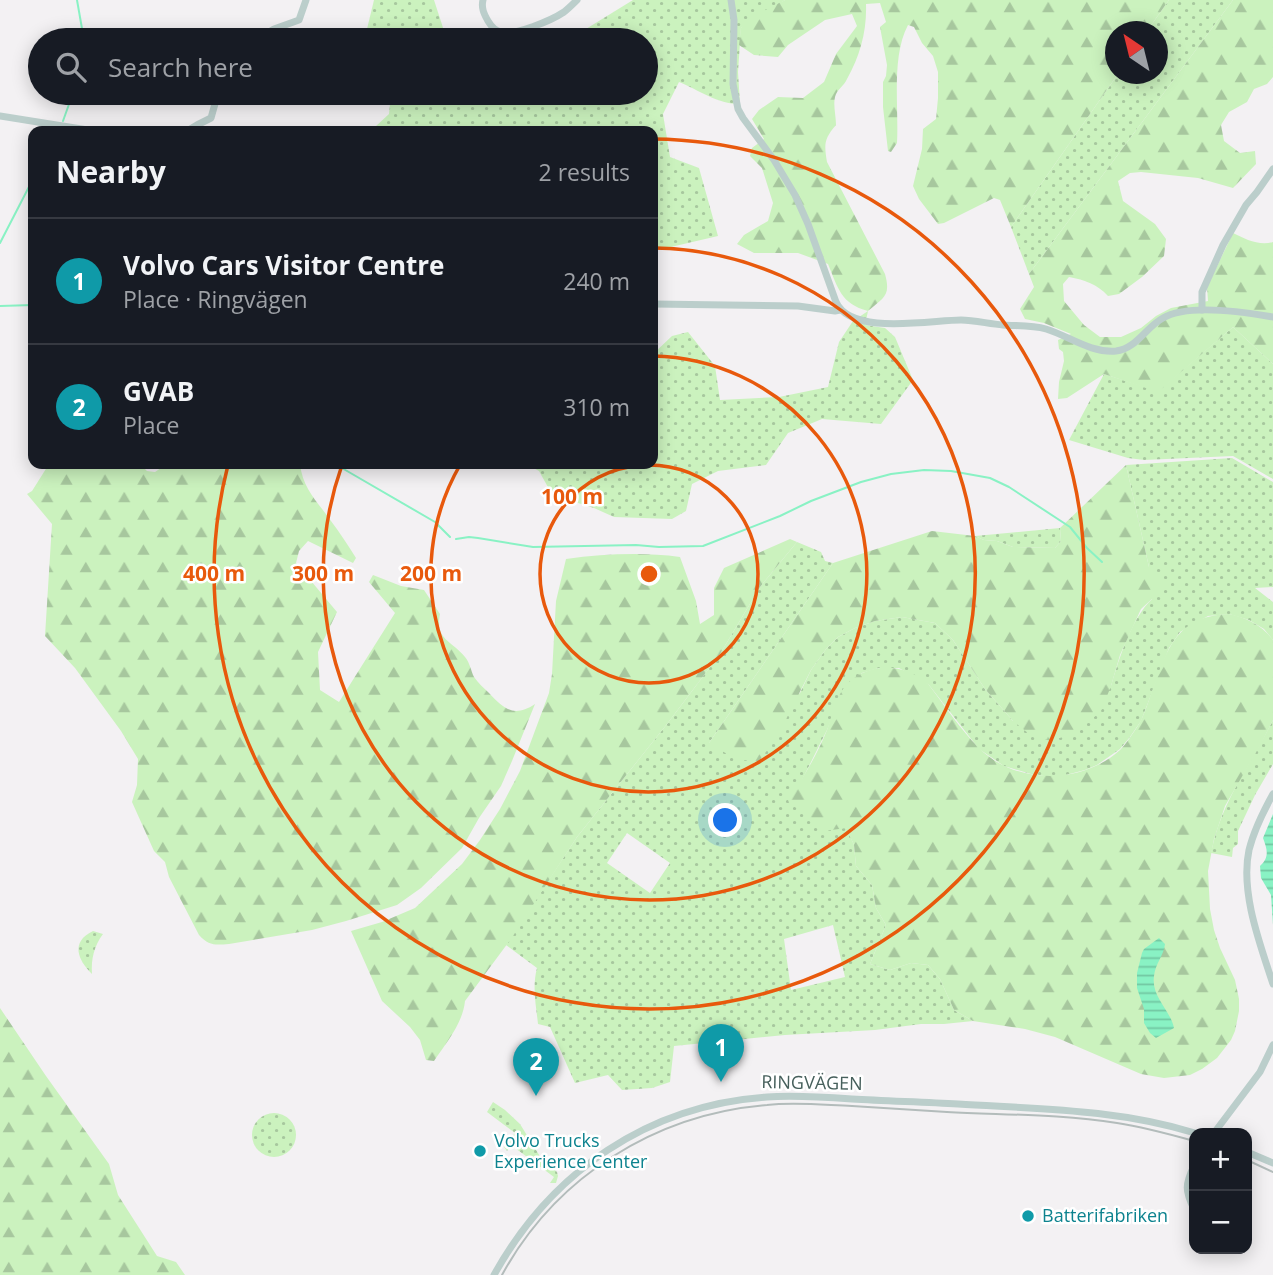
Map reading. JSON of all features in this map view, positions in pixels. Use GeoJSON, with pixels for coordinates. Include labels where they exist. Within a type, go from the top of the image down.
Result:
{"type":"FeatureCollection","features":[{"type":"Feature","properties":{"kind":"street"},"geometry":{"type":"LineString","coordinates":[[277,28],[299,20],[306,0]]}},
{"type":"Feature","properties":{"kind":"street"},"geometry":{"type":"LineString","coordinates":[[483,0],[482,9],[494,28]]}},
{"type":"Feature","properties":{"kind":"street"},"geometry":{"type":"LineString","coordinates":[[526,28],[555,17],[577,0]]}},
{"type":"Feature","properties":{"kind":"street"},"geometry":{"type":"LineString","coordinates":[[731,0],[734,20],[733,84],[738,109],[774,160],[794,195],[840,310],[850,316],[882,323],[963,320],[1037,327],[1101,351],[1124,349],[1162,318],[1182,312],[1202,310],[1273,317]]}},
{"type":"Feature","properties":{"kind":"street"},"geometry":{"type":"LineString","coordinates":[[195,126],[211,118],[215,105]]}},
{"type":"Feature","properties":{"kind":"street"},"geometry":{"type":"LineString","coordinates":[[0,116],[63,126]]}},
{"type":"Feature","properties":{"kind":"street"},"geometry":{"type":"LineString","coordinates":[[1202,310],[1202,292],[1229,232],[1273,169]]}},
{"type":"Feature","properties":{"kind":"street"},"geometry":{"type":"LineString","coordinates":[[658,304],[799,306],[835,312],[840,310]]}},
{"type":"Feature","properties":{"kind":"street"},"geometry":{"type":"LineString","coordinates":[[1273,794],[1254,832],[1247,871],[1250,904],[1273,984]]}},
{"type":"Feature","properties":{"kind":"street"},"geometry":{"type":"LineString","coordinates":[[1218,1128],[1260,1072],[1273,1045]]}},
{"type":"Feature","properties":{"kind":"street","name":"RINGVÄGEN"},"geometry":{"type":"LineString","coordinates":[[494,1275],[507,1251],[538,1210],[580,1169],[650,1127],[717,1104],[760,1098],[806,1096],[1057,1110],[1142,1120],[1189,1132]]}},
{"type":"Feature","properties":{"kind":"street"},"geometry":{"type":"LineString","coordinates":[[1252,1154],[1273,1163]]}},
{"type":"Feature","properties":{"kind":"street"},"geometry":{"type":"LineString","coordinates":[[1189,1177],[1189,1198]]}},
{"type":"Feature","properties":{"kind":"green space"},"geometry":{"type":"Polygon","coordinates":[[[374,0],[434,0],[443,28],[367,28],[374,0]]]}},
{"type":"Feature","properties":{"kind":"green space"},"geometry":{"type":"Polygon","coordinates":[[[633,0],[785,0],[741,28],[738,72],[740,104],[716,99],[679,82],[663,114],[670,157],[699,168],[718,236],[658,250],[658,126],[376,126],[389,114],[390,105],[658,105],[658,28],[588,28],[633,0]]]}},
{"type":"Feature","properties":{"kind":"green space"},"geometry":{"type":"Polygon","coordinates":[[[785,0],[1169,0],[1154,21],[1105,21],[1105,84],[1111,84],[1011,227],[1000,200],[994,198],[938,224],[919,199],[913,186],[922,149],[923,129],[936,119],[938,72],[933,56],[914,27],[908,25],[899,52],[897,143],[891,152],[888,151],[883,107],[883,82],[887,65],[880,27],[886,22],[880,3],[866,4],[862,43],[852,70],[836,94],[836,125],[825,146],[827,162],[885,274],[885,296],[868,311],[846,299],[828,264],[798,253],[754,253],[737,244],[744,235],[768,221],[773,203],[762,168],[750,156],[752,148],[764,139],[752,119],[759,110],[778,97],[803,98],[824,82],[836,54],[857,26],[852,14],[825,20],[788,45],[778,57],[754,55],[739,45],[741,28],[748,19],[785,0]]]}},
{"type":"Feature","properties":{"kind":"green space"},"geometry":{"type":"Polygon","coordinates":[[[1169,0],[1233,0],[1029,274],[1011,227],[1111,84],[1168,84],[1168,21],[1154,21],[1169,0]]]}},
{"type":"Feature","properties":{"kind":"green space"},"geometry":{"type":"Polygon","coordinates":[[[1233,0],[1273,0],[1273,77],[1267,84],[1254,89],[1247,102],[1229,112],[1221,125],[1224,141],[1240,153],[1255,151],[1256,164],[1233,188],[1198,178],[1141,172],[1130,173],[1118,181],[1123,201],[1155,224],[1166,239],[1164,256],[1119,294],[1108,296],[1090,283],[1069,277],[1063,284],[1064,301],[1084,325],[1100,337],[1121,337],[1141,328],[1171,308],[1208,301],[1207,287],[1233,233],[1247,240],[1273,242],[1273,364],[1233,327],[1158,392],[1104,374],[1067,398],[1058,399],[1064,361],[1058,340],[1071,334],[1025,319],[1020,309],[1034,287],[1029,274],[1233,0]]]}},
{"type":"Feature","properties":{"kind":"green space"},"geometry":{"type":"Polygon","coordinates":[[[868,311],[865,325],[885,328],[895,337],[913,380],[881,424],[822,419],[788,433],[766,465],[718,471],[692,484],[686,511],[672,519],[614,517],[594,508],[554,498],[535,469],[658,469],[658,349],[672,336],[688,332],[715,366],[720,400],[779,397],[828,387],[839,342],[853,321],[868,311]]]}},
{"type":"Feature","properties":{"kind":"green space"},"geometry":{"type":"Polygon","coordinates":[[[1233,327],[1273,364],[1273,479],[1233,456],[1144,460],[1128,458],[1069,440],[1104,374],[1158,391],[1233,327]]]}},
{"type":"Feature","properties":{"kind":"green space"},"geometry":{"type":"Polygon","coordinates":[[[1232,458],[1273,482],[1273,587],[1255,588],[1273,602],[1273,640],[1264,629],[1249,620],[1229,614],[1208,616],[1180,632],[1169,648],[1141,721],[1130,737],[1120,749],[1097,765],[1062,776],[1031,774],[1004,766],[979,749],[929,685],[899,668],[879,668],[862,673],[843,690],[802,780],[846,827],[854,845],[856,866],[872,885],[876,908],[886,925],[870,964],[890,970],[911,963],[928,965],[940,979],[954,1010],[973,1021],[674,1046],[670,1082],[652,1088],[622,1090],[608,1075],[575,1083],[550,1027],[538,1024],[535,989],[537,968],[506,945],[577,837],[720,654],[760,587],[797,542],[821,552],[825,561],[833,563],[709,743],[800,693],[811,670],[838,637],[875,621],[902,617],[935,623],[953,640],[985,689],[1013,721],[1111,686],[1132,628],[1152,599],[1149,567],[1126,465],[1232,458]],[[627,833],[607,863],[650,893],[670,863],[627,833]],[[833,925],[784,939],[791,990],[845,977],[833,925]]]}},
{"type":"Feature","properties":{"kind":"green space"},"geometry":{"type":"Polygon","coordinates":[[[1126,465],[1149,567],[1165,587],[1141,609],[1120,655],[1101,711],[1078,731],[1052,741],[1033,737],[1013,721],[985,689],[953,640],[935,623],[902,617],[875,621],[855,628],[838,637],[826,649],[811,670],[776,739],[759,761],[738,759],[709,743],[833,563],[932,531],[975,536],[1013,547],[1055,548],[1061,541],[1060,528],[1126,465]]]}},
{"type":"Feature","properties":{"kind":"green space"},"geometry":{"type":"Polygon","coordinates":[[[46,469],[145,469],[155,472],[160,469],[301,469],[311,494],[356,558],[353,563],[308,541],[299,551],[296,563],[337,612],[318,652],[320,690],[339,702],[395,613],[369,582],[373,575],[401,586],[424,590],[440,614],[442,635],[465,657],[476,679],[505,707],[515,711],[535,704],[501,786],[462,848],[421,888],[397,905],[312,930],[220,945],[203,939],[169,877],[165,862],[154,851],[132,802],[137,785],[138,759],[75,668],[45,636],[52,524],[27,494],[32,491],[46,469]]]}},
{"type":"Feature","properties":{"kind":"green space"},"geometry":{"type":"Polygon","coordinates":[[[1060,528],[1061,541],[1055,548],[1013,547],[975,536],[1060,528]]]}},
{"type":"Feature","properties":{"kind":"green space"},"geometry":{"type":"Polygon","coordinates":[[[790,539],[797,542],[760,587],[720,654],[577,837],[511,939],[465,1001],[461,1017],[449,1040],[434,1061],[426,1060],[420,1040],[382,1001],[351,931],[415,908],[462,864],[500,809],[520,771],[549,693],[556,601],[566,559],[623,554],[680,557],[696,601],[700,624],[714,615],[714,588],[724,568],[790,539]]]}},
{"type":"Feature","properties":{"kind":"green space"},"geometry":{"type":"Polygon","coordinates":[[[1229,614],[1254,623],[1273,640],[1273,720],[1225,806],[1214,839],[1208,871],[1214,930],[1235,980],[1239,999],[1235,1031],[1217,1058],[1190,1075],[1164,1078],[1141,1074],[1055,1037],[1025,1029],[973,1021],[954,1010],[940,979],[928,965],[911,963],[890,970],[870,964],[886,925],[876,908],[872,885],[856,866],[854,845],[846,828],[824,831],[788,801],[819,748],[840,694],[852,680],[873,669],[908,672],[929,685],[965,733],[994,760],[1011,769],[1030,774],[1068,775],[1087,770],[1104,761],[1125,744],[1139,724],[1167,654],[1183,630],[1210,616],[1229,614]]]}},
{"type":"Feature","properties":{"kind":"green space"},"geometry":{"type":"Polygon","coordinates":[[[1273,720],[1273,764],[1238,831],[1238,844],[1233,848],[1232,857],[1211,853],[1229,800],[1273,720]]]}},
{"type":"Feature","properties":{"kind":"green space"},"geometry":{"type":"Polygon","coordinates":[[[93,931],[103,934],[94,953],[92,974],[80,957],[79,946],[81,940],[93,931]]]}},
{"type":"Feature","properties":{"kind":"green space"},"geometry":{"type":"Polygon","coordinates":[[[0,1008],[109,1164],[118,1195],[157,1256],[176,1262],[185,1275],[0,1275],[0,1008]]]}},
{"type":"Feature","properties":{"kind":"green space"},"geometry":{"type":"Polygon","coordinates":[[[493,1102],[520,1124],[541,1158],[557,1172],[556,1183],[550,1183],[554,1177],[511,1145],[507,1151],[504,1147],[515,1133],[487,1112],[493,1102]]]}},
{"type":"Feature","properties":{"kind":"green space"},"geometry":{"type":"Polygon","coordinates":[[[274,1113],[289,1120],[296,1135],[289,1150],[274,1157],[259,1150],[252,1135],[259,1120],[274,1113]]]}},
{"type":"Feature","properties":{"kind":"shaded area"},"geometry":{"type":"Polygon","coordinates":[[[1273,814],[1273,925],[1271,895],[1261,878],[1260,866],[1266,856],[1263,838],[1273,814]]]}},
{"type":"Feature","properties":{"kind":"shaded area"},"geometry":{"type":"Polygon","coordinates":[[[1159,938],[1165,944],[1155,972],[1155,990],[1174,1028],[1156,1038],[1144,1023],[1137,973],[1144,949],[1159,938]]]}},
{"type":"Feature","properties":{"kind":"waterway"},"geometry":{"type":"LineString","coordinates":[[77,0],[82,28]]}},
{"type":"Feature","properties":{"kind":"waterway"},"geometry":{"type":"LineString","coordinates":[[63,121],[69,105]]}},
{"type":"Feature","properties":{"kind":"waterway"},"geometry":{"type":"LineString","coordinates":[[0,243],[28,189]]}},
{"type":"Feature","properties":{"kind":"waterway"},"geometry":{"type":"LineString","coordinates":[[0,306],[28,305]]}},
{"type":"Feature","properties":{"kind":"waterway"},"geometry":{"type":"LineString","coordinates":[[344,469],[435,522],[450,537]]}},
{"type":"Feature","properties":{"kind":"waterway"},"geometry":{"type":"LineString","coordinates":[[456,539],[469,537],[533,547],[703,546],[861,482],[891,474],[924,470],[951,471],[990,478],[1009,487],[1070,527],[1102,562]]}},
{"type":"Feature","properties":{"kind":"railway"},"geometry":{"type":"LineString","coordinates":[[502,1275],[524,1240],[580,1180],[613,1156],[649,1137],[686,1121],[726,1111],[799,1104],[1054,1116],[1127,1125],[1189,1140]]}},
{"type":"Feature","properties":{"kind":"railway"},"geometry":{"type":"LineString","coordinates":[[1252,1162],[1273,1172]]}},
{"type":"Feature","properties":{"kind":"place","name":"Volvo Cars Visitor Centre"},"geometry":{"type":"Point","coordinates":[721,1082]}},
{"type":"Feature","properties":{"kind":"place","name":"GVAB"},"geometry":{"type":"Point","coordinates":[536,1096]}},
{"type":"Feature","properties":{"kind":"place","name":"Volvo Trucks Experience Center"},"geometry":{"type":"Point","coordinates":[480,1151]}},
{"type":"Feature","properties":{"kind":"place","name":"Batterifabriken"},"geometry":{"type":"Point","coordinates":[1028,1216]}}]}
